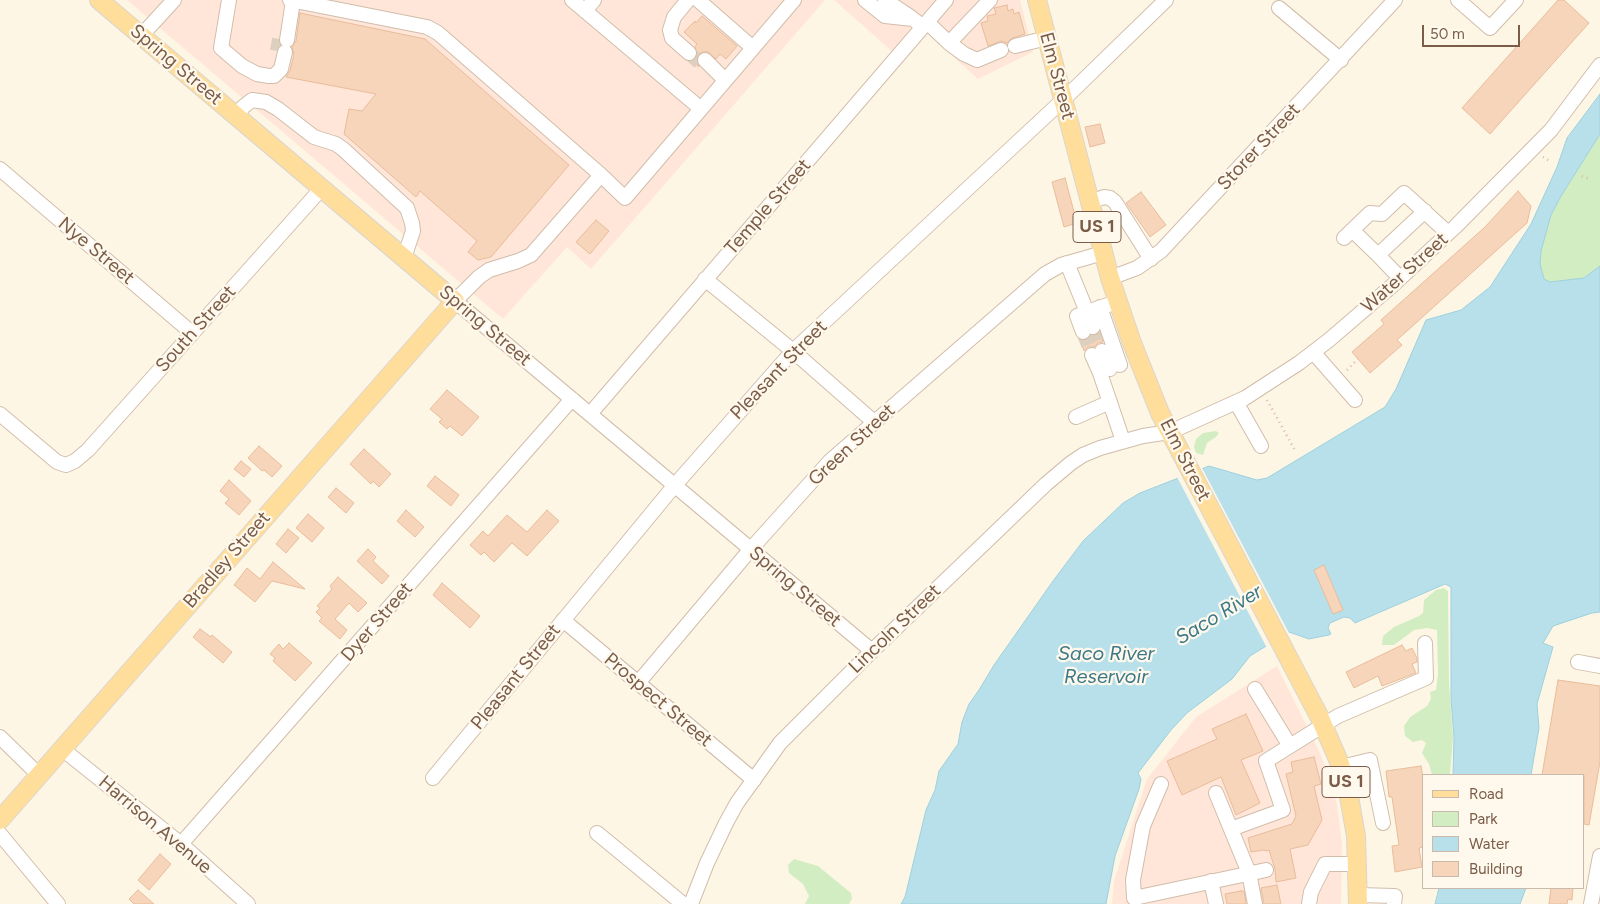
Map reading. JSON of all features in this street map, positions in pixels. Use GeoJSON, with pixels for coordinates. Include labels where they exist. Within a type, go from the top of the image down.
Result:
{"type":"FeatureCollection","features":[{"type":"Feature","properties":{"kind":"main road","name":"Spring Street"},"geometry":{"type":"LineString","coordinates":[[99,0],[455,301]]}},
{"type":"Feature","properties":{"kind":"main road","name":"Elm Street"},"geometry":{"type":"LineString","coordinates":[[1037,0],[1039,40],[1063,100],[1117,302],[1158,408],[1323,726],[1341,767],[1354,816],[1358,864],[1358,900]]}},
{"type":"Feature","properties":{"kind":"main road","name":"Bradley Street"},"geometry":{"type":"LineString","coordinates":[[0,820],[455,301]]}},
{"type":"Feature","properties":{"kind":"street"},"geometry":{"type":"LineString","coordinates":[[141,36],[174,0]]}},
{"type":"Feature","properties":{"kind":"street"},"geometry":{"type":"LineString","coordinates":[[229,0],[221,48],[242,66],[266,72],[273,68],[282,45],[291,0],[427,27],[438,33],[625,198],[723,79],[753,48],[794,0]]}},
{"type":"Feature","properties":{"kind":"street"},"geometry":{"type":"LineString","coordinates":[[282,45],[286,0]]}},
{"type":"Feature","properties":{"kind":"street"},"geometry":{"type":"LineString","coordinates":[[572,0],[700,108]]}},
{"type":"Feature","properties":{"kind":"street"},"geometry":{"type":"LineString","coordinates":[[585,11],[594,0]]}},
{"type":"Feature","properties":{"kind":"street"},"geometry":{"type":"LineString","coordinates":[[688,0],[674,17],[674,31],[691,51]]}},
{"type":"Feature","properties":{"kind":"street"},"geometry":{"type":"LineString","coordinates":[[698,0],[753,48]]}},
{"type":"Feature","properties":{"kind":"street"},"geometry":{"type":"LineString","coordinates":[[865,0],[888,18],[921,23]]}},
{"type":"Feature","properties":{"kind":"street"},"geometry":{"type":"LineString","coordinates":[[885,0],[964,54],[977,60],[1001,48]]}},
{"type":"Feature","properties":{"kind":"street"},"geometry":{"type":"LineString","coordinates":[[900,0],[921,23]]}},
{"type":"Feature","properties":{"kind":"street","name":"Temple Street"},"geometry":{"type":"LineString","coordinates":[[590,414],[921,23],[946,0]]}},
{"type":"Feature","properties":{"kind":"street"},"geometry":{"type":"LineString","coordinates":[[949,43],[990,0]]}},
{"type":"Feature","properties":{"kind":"street","name":"Pleasant Street"},"geometry":{"type":"LineString","coordinates":[[434,778],[675,485],[793,351],[1063,100],[1166,0]]}},
{"type":"Feature","properties":{"kind":"street","name":"Storer Street"},"geometry":{"type":"LineString","coordinates":[[1110,278],[1137,268],[1161,251],[1395,0]]}},
{"type":"Feature","properties":{"kind":"street"},"geometry":{"type":"LineString","coordinates":[[1458,0],[1490,28],[1516,0]]}},
{"type":"Feature","properties":{"kind":"street"},"geometry":{"type":"LineString","coordinates":[[1279,8],[1341,60]]}},
{"type":"Feature","properties":{"kind":"street"},"geometry":{"type":"LineString","coordinates":[[1015,44],[1039,40]]}},
{"type":"Feature","properties":{"kind":"street"},"geometry":{"type":"LineString","coordinates":[[703,63],[723,79]]}},
{"type":"Feature","properties":{"kind":"street","name":"Water Street"},"geometry":{"type":"LineString","coordinates":[[1170,432],[1246,398],[1313,352],[1400,278],[1551,130],[1600,65]]}},
{"type":"Feature","properties":{"kind":"street"},"geometry":{"type":"LineString","coordinates":[[237,116],[243,107],[252,100],[266,102],[314,137],[336,144],[343,149],[407,208],[413,231],[404,258]]}},
{"type":"Feature","properties":{"kind":"street","name":"Nye Street"},"geometry":{"type":"LineString","coordinates":[[0,169],[192,333]]}},
{"type":"Feature","properties":{"kind":"street"},"geometry":{"type":"LineString","coordinates":[[455,301],[479,277],[489,270],[531,255],[601,175]]}},
{"type":"Feature","properties":{"kind":"street","name":"South Street"},"geometry":{"type":"LineString","coordinates":[[0,414],[57,462],[66,465],[75,461],[88,450],[322,188]]}},
{"type":"Feature","properties":{"kind":"street"},"geometry":{"type":"LineString","coordinates":[[1400,278],[1378,255],[1348,234],[1370,213],[1382,214],[1404,193],[1448,233]]}},
{"type":"Feature","properties":{"kind":"street"},"geometry":{"type":"LineString","coordinates":[[1090,202],[1104,197],[1110,198],[1115,202],[1151,259]]}},
{"type":"Feature","properties":{"kind":"street"},"geometry":{"type":"LineString","coordinates":[[1378,255],[1425,212]]}},
{"type":"Feature","properties":{"kind":"street","name":"Green Street"},"geometry":{"type":"LineString","coordinates":[[638,682],[750,550],[823,468],[1045,274],[1067,263],[1103,253]]}},
{"type":"Feature","properties":{"kind":"street"},"geometry":{"type":"LineString","coordinates":[[1067,263],[1093,309],[1110,369],[1110,402],[1123,441]]}},
{"type":"Feature","properties":{"kind":"street"},"geometry":{"type":"LineString","coordinates":[[705,279],[793,351],[874,422]]}},
{"type":"Feature","properties":{"kind":"street","name":"Spring Street"},"geometry":{"type":"LineString","coordinates":[[455,301],[872,652]]}},
{"type":"Feature","properties":{"kind":"street"},"geometry":{"type":"LineString","coordinates":[[1088,330],[1077,316],[1117,302]]}},
{"type":"Feature","properties":{"kind":"street"},"geometry":{"type":"LineString","coordinates":[[1313,352],[1354,400]]}},
{"type":"Feature","properties":{"kind":"street"},"geometry":{"type":"LineString","coordinates":[[1097,353],[1110,369]]}},
{"type":"Feature","properties":{"kind":"street"},"geometry":{"type":"LineString","coordinates":[[1110,369],[1139,360]]}},
{"type":"Feature","properties":{"kind":"street","name":"Dyer Street"},"geometry":{"type":"LineString","coordinates":[[181,844],[572,399]]}},
{"type":"Feature","properties":{"kind":"street"},"geometry":{"type":"LineString","coordinates":[[1076,417],[1110,402]]}},
{"type":"Feature","properties":{"kind":"street"},"geometry":{"type":"LineString","coordinates":[[1236,402],[1261,446]]}},
{"type":"Feature","properties":{"kind":"street","name":"Lincoln Street"},"geometry":{"type":"LineString","coordinates":[[691,904],[718,839],[737,803],[780,743],[795,726],[1064,468],[1083,455],[1123,441],[1149,434],[1170,432]]}},
{"type":"Feature","properties":{"kind":"street","name":"Prospect Street"},"geometry":{"type":"LineString","coordinates":[[563,620],[754,780]]}},
{"type":"Feature","properties":{"kind":"street"},"geometry":{"type":"LineString","coordinates":[[1231,829],[1283,810],[1266,761],[1338,716],[1426,678],[1425,643]]}},
{"type":"Feature","properties":{"kind":"street"},"geometry":{"type":"LineString","coordinates":[[1578,662],[1600,666]]}},
{"type":"Feature","properties":{"kind":"street"},"geometry":{"type":"LineString","coordinates":[[1255,689],[1290,746]]}},
{"type":"Feature","properties":{"kind":"street"},"geometry":{"type":"LineString","coordinates":[[0,737],[39,775]]}},
{"type":"Feature","properties":{"kind":"street","name":"Harrison Avenue"},"geometry":{"type":"LineString","coordinates":[[62,748],[181,844],[248,904]]}},
{"type":"Feature","properties":{"kind":"street"},"geometry":{"type":"LineString","coordinates":[[1341,767],[1370,760],[1383,823]]}},
{"type":"Feature","properties":{"kind":"street"},"geometry":{"type":"LineString","coordinates":[[1161,784],[1143,826],[1133,880],[1134,898],[1163,898],[1212,881],[1266,870]]}},
{"type":"Feature","properties":{"kind":"street"},"geometry":{"type":"LineString","coordinates":[[1216,793],[1249,873],[1255,904]]}},
{"type":"Feature","properties":{"kind":"street"},"geometry":{"type":"LineString","coordinates":[[598,833],[683,904]]}},
{"type":"Feature","properties":{"kind":"street"},"geometry":{"type":"LineString","coordinates":[[0,834],[58,904]]}},
{"type":"Feature","properties":{"kind":"street"},"geometry":{"type":"LineString","coordinates":[[1591,904],[1600,856]]}},
{"type":"Feature","properties":{"kind":"street"},"geometry":{"type":"LineString","coordinates":[[1309,904],[1312,892],[1325,864],[1358,864]]}},
{"type":"Feature","properties":{"kind":"street"},"geometry":{"type":"LineString","coordinates":[[1212,881],[1216,904]]}},
{"type":"Feature","properties":{"kind":"street"},"geometry":{"type":"LineString","coordinates":[[1358,900],[1395,896],[1394,904]]}},
{"type":"Feature","properties":{"kind":"path"},"geometry":{"type":"LineString","coordinates":[[1540,155],[1551,162]]}},
{"type":"Feature","properties":{"kind":"path"},"geometry":{"type":"LineString","coordinates":[[1582,176],[1590,178]]}},
{"type":"Feature","properties":{"kind":"path"},"geometry":{"type":"LineString","coordinates":[[1266,398],[1296,452]]}},
{"type":"Feature","properties":{"kind":"shaded area"},"geometry":{"type":"Polygon","coordinates":[[[127,0],[825,0],[591,269],[567,247],[503,319],[127,0]]]}},
{"type":"Feature","properties":{"kind":"shaded area"},"geometry":{"type":"Polygon","coordinates":[[[834,0],[1020,0],[1033,52],[978,79],[920,27],[895,54],[834,0]]]}},
{"type":"Feature","properties":{"kind":"shaded area"},"geometry":{"type":"Polygon","coordinates":[[[1277,666],[1321,755],[1337,804],[1342,843],[1341,904],[1112,904],[1114,881],[1147,779],[1196,717],[1277,666]]]}},
{"type":"Feature","properties":{"kind":"green space"},"geometry":{"type":"Polygon","coordinates":[[[1600,134],[1600,266],[1584,278],[1550,282],[1544,279],[1540,264],[1541,251],[1551,215],[1600,134]]]}},
{"type":"Feature","properties":{"kind":"green space"},"geometry":{"type":"Polygon","coordinates":[[[1216,431],[1219,433],[1207,443],[1203,455],[1196,453],[1194,447],[1196,439],[1203,433],[1216,431]]]}},
{"type":"Feature","properties":{"kind":"green space"},"geometry":{"type":"Polygon","coordinates":[[[1444,588],[1448,591],[1449,683],[1453,737],[1450,774],[1432,774],[1429,764],[1422,753],[1426,743],[1422,740],[1413,742],[1405,736],[1404,726],[1410,717],[1427,706],[1431,699],[1430,692],[1436,690],[1438,674],[1437,630],[1427,628],[1414,630],[1394,645],[1382,645],[1383,636],[1394,627],[1423,613],[1424,600],[1436,590],[1444,588]]]}},
{"type":"Feature","properties":{"kind":"green space"},"geometry":{"type":"Polygon","coordinates":[[[794,859],[818,866],[851,893],[852,899],[849,904],[805,904],[809,896],[803,884],[789,873],[788,865],[794,859]]]}},
{"type":"Feature","properties":{"kind":"water"},"geometry":{"type":"Polygon","coordinates":[[[1600,94],[1600,134],[1551,215],[1541,251],[1540,264],[1544,279],[1550,282],[1584,278],[1600,266],[1600,612],[1553,626],[1543,643],[1553,647],[1537,704],[1539,728],[1531,774],[1453,774],[1451,587],[1445,584],[1355,623],[1350,618],[1344,617],[1330,623],[1328,628],[1331,634],[1329,635],[1309,639],[1289,632],[1250,656],[1232,679],[1187,713],[1171,730],[1138,773],[1141,779],[1139,789],[1115,856],[1106,904],[901,904],[905,897],[926,810],[935,790],[939,771],[958,744],[962,722],[969,704],[994,665],[1083,541],[1123,503],[1140,493],[1209,466],[1257,480],[1267,478],[1385,407],[1396,389],[1426,320],[1461,310],[1490,287],[1531,224],[1557,167],[1567,138],[1600,94]]]}},
{"type":"Feature","properties":{"kind":"water"},"geometry":{"type":"Polygon","coordinates":[[[1439,889],[1526,889],[1520,904],[1435,904],[1439,889]]]}},
{"type":"Feature","properties":{"kind":"pier"},"geometry":{"type":"Polygon","coordinates":[[[1201,466],[1290,635],[1267,648],[1177,477],[1201,466]]]}},
{"type":"Feature","properties":{"kind":"building"},"geometry":{"type":"Polygon","coordinates":[[[1558,0],[1564,0],[1589,23],[1490,134],[1462,108],[1558,0]]]}},
{"type":"Feature","properties":{"kind":"building"},"geometry":{"type":"Polygon","coordinates":[[[1007,5],[1008,11],[1013,9],[1014,14],[1019,12],[1025,34],[1012,38],[1007,43],[1002,41],[988,46],[981,23],[988,21],[987,16],[996,14],[994,8],[1007,5]]]}},
{"type":"Feature","properties":{"kind":"building"},"geometry":{"type":"Polygon","coordinates":[[[300,13],[425,39],[569,165],[491,257],[478,260],[468,252],[477,241],[420,191],[416,197],[344,134],[349,109],[362,111],[376,94],[286,77],[290,71],[294,54],[292,47],[296,41],[300,13]]]}},
{"type":"Feature","properties":{"kind":"building"},"geometry":{"type":"Polygon","coordinates":[[[702,16],[737,46],[726,59],[720,54],[716,59],[708,52],[702,52],[696,58],[699,67],[692,61],[697,55],[695,47],[697,44],[684,32],[702,16]]]}},
{"type":"Feature","properties":{"kind":"building"},"geometry":{"type":"Polygon","coordinates":[[[1100,124],[1105,143],[1090,147],[1085,127],[1100,124]]]}},
{"type":"Feature","properties":{"kind":"building"},"geometry":{"type":"Polygon","coordinates":[[[1065,178],[1077,223],[1064,227],[1052,182],[1065,178]]]}},
{"type":"Feature","properties":{"kind":"building"},"geometry":{"type":"Polygon","coordinates":[[[1518,191],[1531,206],[1527,223],[1397,340],[1402,345],[1370,373],[1352,352],[1384,324],[1381,320],[1485,227],[1518,191]]]}},
{"type":"Feature","properties":{"kind":"building"},"geometry":{"type":"Polygon","coordinates":[[[1141,192],[1166,225],[1150,237],[1126,203],[1141,192]]]}},
{"type":"Feature","properties":{"kind":"building"},"geometry":{"type":"Polygon","coordinates":[[[596,220],[609,231],[590,254],[576,242],[596,220]]]}},
{"type":"Feature","properties":{"kind":"building"},"geometry":{"type":"Polygon","coordinates":[[[1100,333],[1103,342],[1098,343],[1094,347],[1088,347],[1084,351],[1080,340],[1086,340],[1091,335],[1100,333]]]}},
{"type":"Feature","properties":{"kind":"building"},"geometry":{"type":"Polygon","coordinates":[[[447,390],[479,417],[462,436],[450,426],[447,429],[439,422],[442,419],[430,409],[447,390]]]}},
{"type":"Feature","properties":{"kind":"building"},"geometry":{"type":"Polygon","coordinates":[[[259,446],[282,466],[272,477],[264,470],[262,471],[248,458],[259,446]]]}},
{"type":"Feature","properties":{"kind":"building"},"geometry":{"type":"Polygon","coordinates":[[[364,449],[391,474],[379,487],[373,481],[371,484],[350,464],[364,449]]]}},
{"type":"Feature","properties":{"kind":"building"},"geometry":{"type":"Polygon","coordinates":[[[241,461],[251,469],[244,477],[234,469],[241,461]]]}},
{"type":"Feature","properties":{"kind":"building"},"geometry":{"type":"Polygon","coordinates":[[[435,476],[459,495],[451,506],[427,486],[435,476]]]}},
{"type":"Feature","properties":{"kind":"building"},"geometry":{"type":"Polygon","coordinates":[[[229,480],[251,501],[239,515],[225,503],[229,499],[220,491],[229,480]]]}},
{"type":"Feature","properties":{"kind":"building"},"geometry":{"type":"Polygon","coordinates":[[[336,488],[354,503],[346,513],[328,497],[336,488]]]}},
{"type":"Feature","properties":{"kind":"building"},"geometry":{"type":"Polygon","coordinates":[[[406,510],[424,527],[415,537],[397,521],[406,510]]]}},
{"type":"Feature","properties":{"kind":"building"},"geometry":{"type":"Polygon","coordinates":[[[547,510],[559,521],[527,556],[512,543],[494,562],[484,552],[481,555],[470,545],[483,531],[488,536],[507,515],[527,532],[547,510]]]}},
{"type":"Feature","properties":{"kind":"building"},"geometry":{"type":"Polygon","coordinates":[[[308,514],[324,528],[312,542],[296,528],[308,514]]]}},
{"type":"Feature","properties":{"kind":"building"},"geometry":{"type":"Polygon","coordinates":[[[288,529],[299,538],[286,553],[276,544],[288,529]]]}},
{"type":"Feature","properties":{"kind":"building"},"geometry":{"type":"Polygon","coordinates":[[[368,549],[376,557],[373,561],[389,576],[382,584],[357,561],[368,549]]]}},
{"type":"Feature","properties":{"kind":"building"},"geometry":{"type":"Polygon","coordinates":[[[273,562],[305,589],[272,581],[255,602],[234,585],[247,568],[260,579],[273,562]]]}},
{"type":"Feature","properties":{"kind":"building"},"geometry":{"type":"Polygon","coordinates":[[[1324,565],[1343,610],[1333,614],[1314,570],[1324,565]]]}},
{"type":"Feature","properties":{"kind":"building"},"geometry":{"type":"Polygon","coordinates":[[[338,577],[367,603],[358,612],[349,603],[335,619],[347,630],[340,639],[319,621],[322,618],[316,612],[320,608],[317,606],[332,589],[330,586],[338,577]]]}},
{"type":"Feature","properties":{"kind":"building"},"geometry":{"type":"Polygon","coordinates":[[[442,583],[480,616],[470,628],[433,595],[442,583]]]}},
{"type":"Feature","properties":{"kind":"building"},"geometry":{"type":"Polygon","coordinates":[[[200,629],[211,637],[212,635],[232,652],[223,663],[193,637],[200,629]]]}},
{"type":"Feature","properties":{"kind":"building"},"geometry":{"type":"Polygon","coordinates":[[[289,643],[312,663],[295,681],[273,661],[275,658],[270,654],[279,644],[283,649],[289,643]]]}},
{"type":"Feature","properties":{"kind":"building"},"geometry":{"type":"Polygon","coordinates":[[[1402,645],[1406,651],[1412,648],[1417,658],[1417,662],[1412,664],[1416,673],[1382,686],[1378,676],[1354,688],[1346,672],[1402,645]]]}},
{"type":"Feature","properties":{"kind":"building"},"geometry":{"type":"Polygon","coordinates":[[[1558,680],[1600,686],[1600,762],[1589,825],[1585,824],[1585,774],[1542,774],[1558,680]]]}},
{"type":"Feature","properties":{"kind":"building"},"geometry":{"type":"Polygon","coordinates":[[[1246,714],[1263,751],[1241,760],[1260,803],[1236,815],[1221,777],[1182,795],[1167,761],[1217,739],[1212,729],[1246,714]]]}},
{"type":"Feature","properties":{"kind":"building"},"geometry":{"type":"Polygon","coordinates":[[[1314,757],[1321,784],[1314,786],[1322,820],[1308,845],[1290,849],[1296,878],[1276,882],[1275,869],[1269,850],[1251,852],[1248,838],[1292,824],[1296,816],[1286,774],[1293,772],[1291,762],[1314,757]]]}},
{"type":"Feature","properties":{"kind":"building"},"geometry":{"type":"Polygon","coordinates":[[[1421,766],[1422,847],[1419,848],[1422,867],[1395,872],[1392,846],[1399,845],[1392,797],[1389,797],[1386,771],[1421,766]]]}},
{"type":"Feature","properties":{"kind":"building"},"geometry":{"type":"Polygon","coordinates":[[[160,854],[171,864],[149,890],[138,880],[160,854]]]}},
{"type":"Feature","properties":{"kind":"building"},"geometry":{"type":"Polygon","coordinates":[[[1277,885],[1281,904],[1264,904],[1261,888],[1277,885]]]}},
{"type":"Feature","properties":{"kind":"building"},"geometry":{"type":"Polygon","coordinates":[[[1551,889],[1573,889],[1572,900],[1568,899],[1567,904],[1549,904],[1551,889]]]}},
{"type":"Feature","properties":{"kind":"building"},"geometry":{"type":"Polygon","coordinates":[[[138,890],[154,904],[134,904],[129,899],[138,890]]]}},
{"type":"Feature","properties":{"kind":"building"},"geometry":{"type":"Polygon","coordinates":[[[1244,891],[1246,904],[1227,904],[1225,894],[1244,891]]]}},
{"type":"Feature","properties":{"kind":"tunnel"},"geometry":{"type":"LineString","coordinates":[[277,51],[279,39]]}},
{"type":"Feature","properties":{"kind":"tunnel"},"geometry":{"type":"LineString","coordinates":[[689,53],[702,65]]}},
{"type":"Feature","properties":{"kind":"tunnel"},"geometry":{"type":"LineString","coordinates":[[1093,327],[1102,351]]}},
{"type":"Feature","properties":{"kind":"tunnel"},"geometry":{"type":"LineString","coordinates":[[1083,332],[1092,355]]}},
{"type":"Feature","properties":{"kind":"water label","name":"Saco River"},"geometry":{"type":"Point","coordinates":[1219,615]}},
{"type":"Feature","properties":{"kind":"water label","name":"Saco River Reservoir"},"geometry":{"type":"Point","coordinates":[1106,666]}}]}
